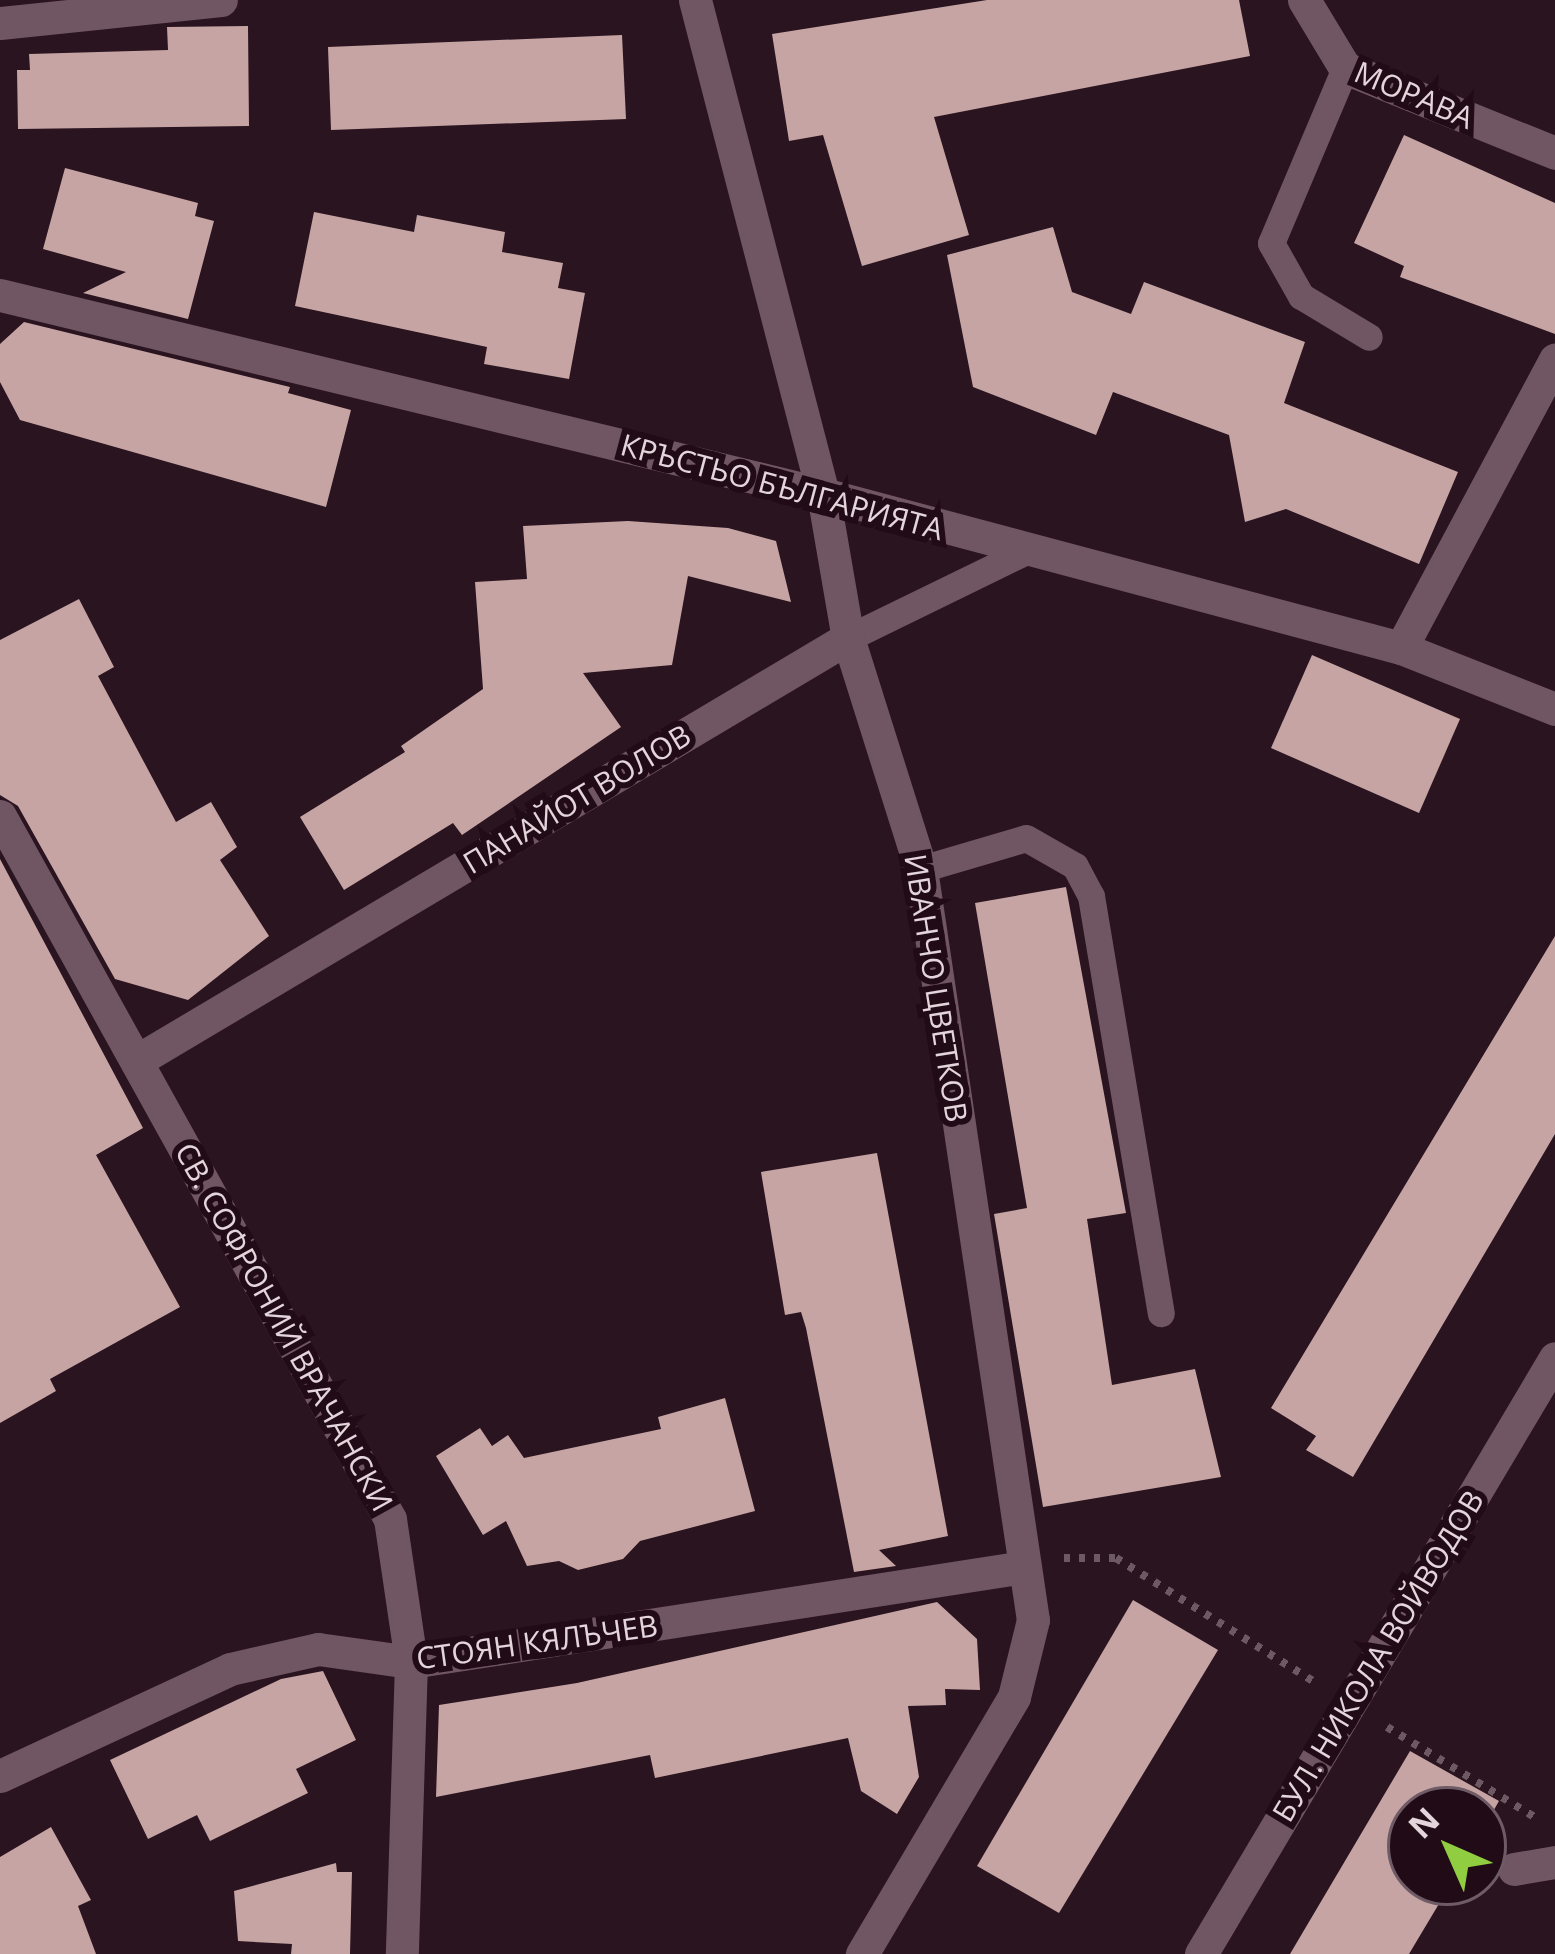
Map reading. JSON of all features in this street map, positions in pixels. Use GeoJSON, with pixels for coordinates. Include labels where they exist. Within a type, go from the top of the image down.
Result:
{"type":"FeatureCollection","features":[{"type":"Feature","properties":{"kind":"street"},"geometry":{"type":"LineString","coordinates":[[0,23],[221,0]]}},
{"type":"Feature","properties":{"kind":"street","name":"ИВАНЧО ЦВЕТКОВ"},"geometry":{"type":"LineString","coordinates":[[695,0],[823,494],[848,638],[921,869],[1033,1620],[1014,1697],[862,1954]]}},
{"type":"Feature","properties":{"kind":"street","name":"МОРАВА"},"geometry":{"type":"LineString","coordinates":[[1304,0],[1345,68],[1555,153]]}},
{"type":"Feature","properties":{"kind":"street","name":"КРЪСТЬО БЪЛГАРИЯТА"},"geometry":{"type":"LineString","coordinates":[[0,295],[823,494],[1401,648],[1555,709]]}},
{"type":"Feature","properties":{"kind":"street"},"geometry":{"type":"LineString","coordinates":[[1401,648],[1555,359]]}},
{"type":"Feature","properties":{"kind":"street","name":"ПАНАЙОТ ВОЛОВ"},"geometry":{"type":"LineString","coordinates":[[138,1060],[848,638]]}},
{"type":"Feature","properties":{"kind":"street","name":"СВ. СОФРОНИЙ ВРАЧАНСКИ"},"geometry":{"type":"LineString","coordinates":[[0,816],[390,1519],[411,1662],[402,1954]]}},
{"type":"Feature","properties":{"kind":"street","name":"БУЛ. НИКОЛА ВОЙВОДОВ"},"geometry":{"type":"LineString","coordinates":[[1201,1954],[1555,1358]]}},
{"type":"Feature","properties":{"kind":"street","name":"СТОЯН КЯЛЪЧЕВ"},"geometry":{"type":"LineString","coordinates":[[0,1776],[230,1669],[318,1649],[411,1662],[1024,1567]]}},
{"type":"Feature","properties":{"kind":"street"},"geometry":{"type":"LineString","coordinates":[[1514,1869],[1555,1862]]}},
{"type":"Feature","properties":{"kind":"lane"},"geometry":{"type":"LineString","coordinates":[[1345,68],[1271,243],[1301,296],[1369,337]]}},
{"type":"Feature","properties":{"kind":"lane","name":"ПАНАЙОТ ВОЛОВ"},"geometry":{"type":"LineString","coordinates":[[848,638],[1024,551]]}},
{"type":"Feature","properties":{"kind":"lane"},"geometry":{"type":"LineString","coordinates":[[921,869],[1026,838],[1050,845],[1075,866],[1091,896],[1161,1313]]}},
{"type":"Feature","properties":{"kind":"path"},"geometry":{"type":"LineString","coordinates":[[1024,1567],[1090,1552],[1116,1558],[1555,1829]]}},
{"type":"Feature","properties":{"kind":"building"},"geometry":{"type":"Polygon","coordinates":[[[987,0],[1239,0],[1250,56],[934,117],[969,235],[862,266],[823,135],[789,141],[772,34],[987,0]]]}},
{"type":"Feature","properties":{"kind":"building"},"geometry":{"type":"Polygon","coordinates":[[[248,26],[249,126],[18,129],[17,70],[30,70],[29,54],[168,50],[167,27],[248,26]]]}},
{"type":"Feature","properties":{"kind":"building"},"geometry":{"type":"Polygon","coordinates":[[[622,35],[626,119],[331,130],[328,47],[622,35]]]}},
{"type":"Feature","properties":{"kind":"building"},"geometry":{"type":"Polygon","coordinates":[[[1404,135],[1555,203],[1555,334],[1400,277],[1404,266],[1354,243],[1404,135]]]}},
{"type":"Feature","properties":{"kind":"building"},"geometry":{"type":"Polygon","coordinates":[[[65,168],[198,203],[195,216],[214,221],[188,319],[83,293],[126,272],[43,249],[65,168]]]}},
{"type":"Feature","properties":{"kind":"building"},"geometry":{"type":"Polygon","coordinates":[[[314,212],[414,232],[417,215],[505,232],[502,252],[563,263],[558,288],[585,293],[569,379],[484,364],[487,347],[295,306],[314,212]]]}},
{"type":"Feature","properties":{"kind":"building"},"geometry":{"type":"Polygon","coordinates":[[[1053,227],[1072,292],[1131,314],[1144,282],[1305,342],[1284,403],[1458,472],[1419,564],[1286,509],[1245,522],[1229,435],[1113,392],[1096,435],[973,387],[947,255],[1053,227]]]}},
{"type":"Feature","properties":{"kind":"building"},"geometry":{"type":"Polygon","coordinates":[[[24,322],[290,387],[288,393],[351,410],[326,507],[20,420],[0,382],[0,344],[24,322]]]}},
{"type":"Feature","properties":{"kind":"building"},"geometry":{"type":"Polygon","coordinates":[[[628,521],[728,528],[776,541],[791,602],[688,576],[672,665],[583,673],[621,727],[462,835],[453,823],[344,890],[300,817],[405,752],[401,746],[483,689],[475,582],[527,579],[523,526],[628,521]]]}},
{"type":"Feature","properties":{"kind":"building"},"geometry":{"type":"Polygon","coordinates":[[[79,599],[114,667],[98,676],[176,822],[211,802],[237,847],[220,860],[269,936],[188,1000],[115,979],[18,806],[0,795],[0,640],[79,599]]]}},
{"type":"Feature","properties":{"kind":"building"},"geometry":{"type":"Polygon","coordinates":[[[1312,655],[1460,719],[1419,813],[1271,748],[1312,655]]]}},
{"type":"Feature","properties":{"kind":"building"},"geometry":{"type":"Polygon","coordinates":[[[0,859],[143,1128],[96,1155],[180,1307],[50,1379],[56,1391],[0,1423],[0,859]]]}},
{"type":"Feature","properties":{"kind":"building"},"geometry":{"type":"Polygon","coordinates":[[[1066,887],[1126,1213],[1087,1219],[1112,1385],[1195,1369],[1221,1477],[1043,1507],[994,1214],[1027,1208],[975,903],[1066,887]]]}},
{"type":"Feature","properties":{"kind":"building"},"geometry":{"type":"Polygon","coordinates":[[[1555,936],[1555,1134],[1353,1477],[1306,1450],[1316,1436],[1271,1408],[1555,936]]]}},
{"type":"Feature","properties":{"kind":"building"},"geometry":{"type":"Polygon","coordinates":[[[877,1153],[948,1536],[879,1550],[896,1566],[854,1572],[806,1328],[801,1312],[785,1315],[761,1172],[877,1153]]]}},
{"type":"Feature","properties":{"kind":"building"},"geometry":{"type":"Polygon","coordinates":[[[725,1398],[755,1511],[640,1541],[623,1559],[578,1570],[559,1561],[527,1566],[506,1521],[483,1535],[436,1456],[480,1428],[492,1446],[508,1435],[524,1458],[661,1429],[658,1417],[725,1398]]]}},
{"type":"Feature","properties":{"kind":"building"},"geometry":{"type":"Polygon","coordinates":[[[1133,1600],[1218,1650],[1059,1913],[977,1866],[1133,1600]]]}},
{"type":"Feature","properties":{"kind":"building"},"geometry":{"type":"Polygon","coordinates":[[[937,1602],[977,1639],[980,1690],[945,1689],[946,1705],[908,1706],[919,1777],[897,1814],[861,1791],[848,1738],[655,1778],[650,1755],[436,1797],[439,1705],[577,1683],[937,1602]]]}},
{"type":"Feature","properties":{"kind":"building"},"geometry":{"type":"Polygon","coordinates":[[[323,1671],[356,1740],[296,1769],[308,1793],[210,1841],[197,1815],[148,1839],[110,1760],[281,1679],[323,1671]]]}},
{"type":"Feature","properties":{"kind":"building"},"geometry":{"type":"Polygon","coordinates":[[[1410,1751],[1472,1786],[1389,1786],[1410,1751]]]}},
{"type":"Feature","properties":{"kind":"building"},"geometry":{"type":"Polygon","coordinates":[[[1387,1790],[1387,1906],[1438,1906],[1409,1954],[1290,1954],[1387,1790]]]}},
{"type":"Feature","properties":{"kind":"building"},"geometry":{"type":"Polygon","coordinates":[[[51,1827],[91,1900],[78,1906],[96,1954],[0,1954],[0,1857],[51,1827]]]}},
{"type":"Feature","properties":{"kind":"building"},"geometry":{"type":"Polygon","coordinates":[[[336,1863],[337,1872],[352,1872],[350,1954],[291,1954],[292,1944],[238,1941],[234,1891],[336,1863]]]}}]}
